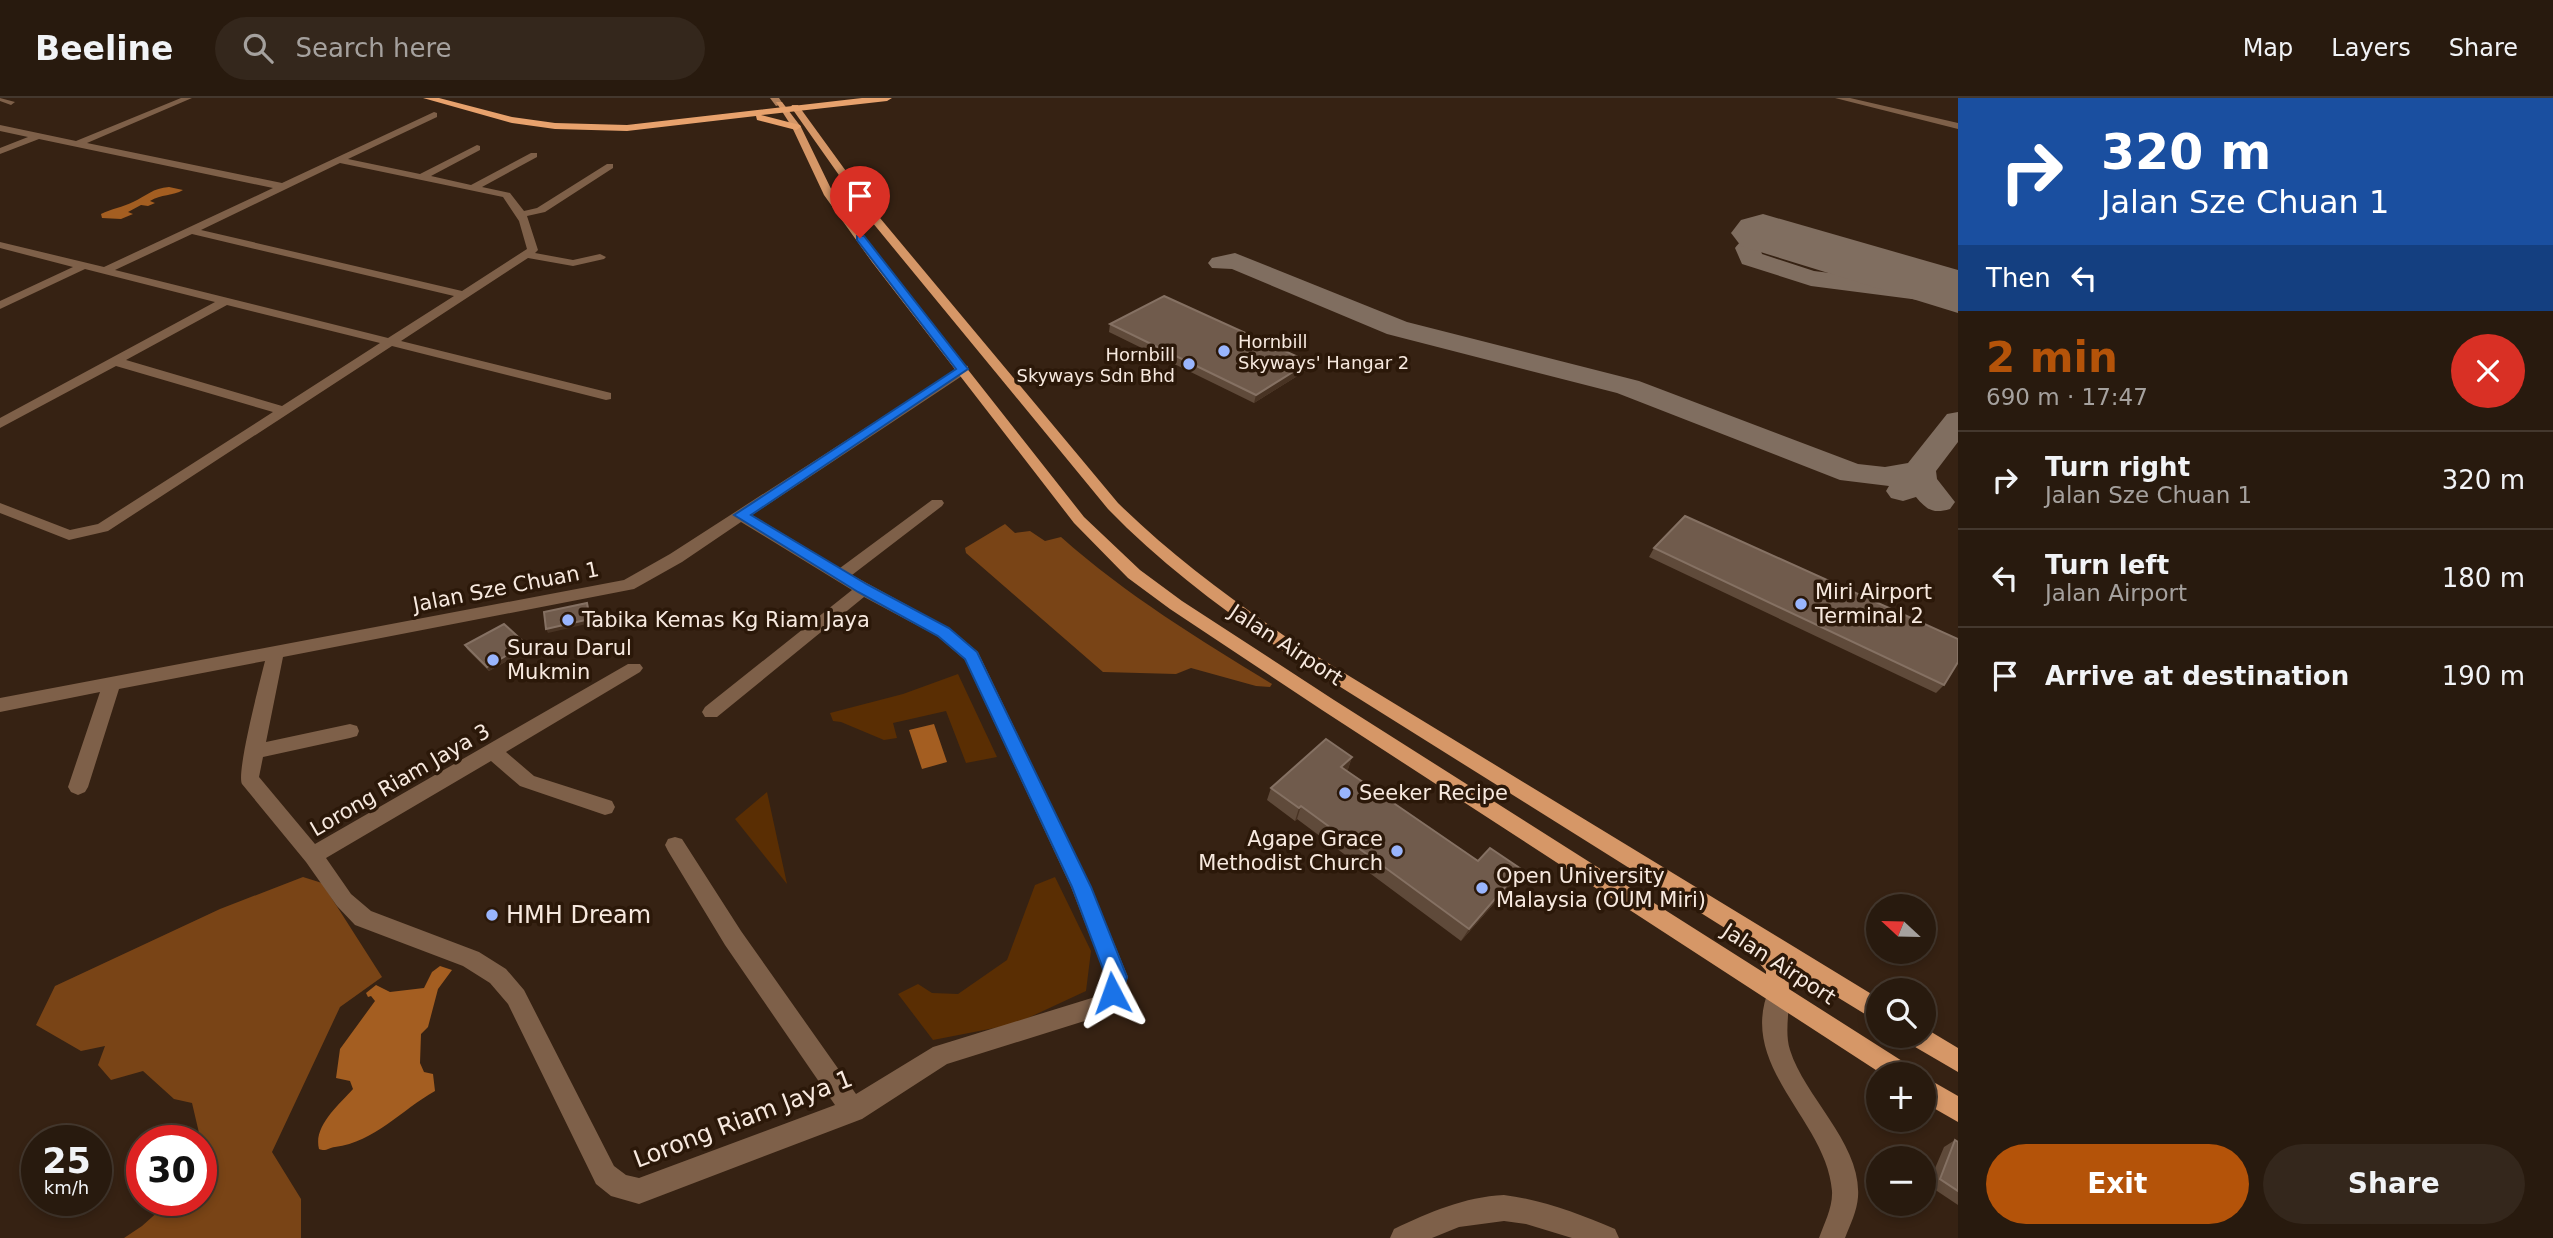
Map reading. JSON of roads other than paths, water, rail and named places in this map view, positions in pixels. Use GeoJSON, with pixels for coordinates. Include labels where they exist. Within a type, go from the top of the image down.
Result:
{"type":"FeatureCollection","features":[{"type":"Feature","properties":{"kind":"highway"},"geometry":{"type":"LineString","coordinates":[[428,98],[512,120],[576,127],[627,128],[738,113],[783,102],[820,98]]}},
{"type":"Feature","properties":{"kind":"highway"},"geometry":{"type":"LineString","coordinates":[[463,98],[521,113],[594,122],[738,113],[783,102],[848,102],[887,98]]}},
{"type":"Feature","properties":{"kind":"highway"},"geometry":{"type":"LineString","coordinates":[[738,113],[801,124],[824,108],[848,102]]}},
{"type":"Feature","properties":{"kind":"main road","name":"Jalan Airport"},"geometry":{"type":"LineString","coordinates":[[783,102],[871,214],[1146,541],[1205,590],[1289,647],[1866,1004]]}},
{"type":"Feature","properties":{"kind":"main road","name":"Jalan Airport"},"geometry":{"type":"LineString","coordinates":[[801,124],[829,195],[1079,520],[1134,574],[1328,705],[1883,1062]]}},
{"type":"Feature","properties":{"kind":"main road"},"geometry":{"type":"LineString","coordinates":[[962,369],[978,358],[979,344]]}},
{"type":"Feature","properties":{"kind":"main road"},"geometry":{"type":"LineString","coordinates":[[1710,906],[1761,946],[1777,967],[1778,994]]}},
{"type":"Feature","properties":{"kind":"main road"},"geometry":{"type":"LineString","coordinates":[[1936,1047],[1958,1061]]}},
{"type":"Feature","properties":{"kind":"main road"},"geometry":{"type":"LineString","coordinates":[[1936,1096],[1958,1110]]}},
{"type":"Feature","properties":{"kind":"street"},"geometry":{"type":"LineString","coordinates":[[0,98],[11,102],[0,107]]}},
{"type":"Feature","properties":{"kind":"street"},"geometry":{"type":"LineString","coordinates":[[77,144],[188,98]]}},
{"type":"Feature","properties":{"kind":"street"},"geometry":{"type":"LineString","coordinates":[[1839,98],[1958,127]]}},
{"type":"Feature","properties":{"kind":"street"},"geometry":{"type":"LineString","coordinates":[[103,272],[280,186],[434,116]]}},
{"type":"Feature","properties":{"kind":"street"},"geometry":{"type":"LineString","coordinates":[[0,128],[280,186]]}},
{"type":"Feature","properties":{"kind":"street"},"geometry":{"type":"LineString","coordinates":[[0,151],[38,136]]}},
{"type":"Feature","properties":{"kind":"street"},"geometry":{"type":"LineString","coordinates":[[422,177],[477,148]]}},
{"type":"Feature","properties":{"kind":"street"},"geometry":{"type":"LineString","coordinates":[[473,188],[534,155]]}},
{"type":"Feature","properties":{"kind":"street"},"geometry":{"type":"LineString","coordinates":[[0,508],[69,535],[103,528],[527,255],[534,247],[520,215],[506,195],[337,160]]}},
{"type":"Feature","properties":{"kind":"street"},"geometry":{"type":"LineString","coordinates":[[520,215],[541,210],[610,166]]}},
{"type":"Feature","properties":{"kind":"street"},"geometry":{"type":"LineString","coordinates":[[188,230],[464,295]]}},
{"type":"Feature","properties":{"kind":"street"},"geometry":{"type":"LineString","coordinates":[[0,245],[606,396]]}},
{"type":"Feature","properties":{"kind":"street"},"geometry":{"type":"LineString","coordinates":[[527,255],[576,265],[600,257]]}},
{"type":"Feature","properties":{"kind":"street"},"geometry":{"type":"LineString","coordinates":[[0,305],[83,266]]}},
{"type":"Feature","properties":{"kind":"street"},"geometry":{"type":"LineString","coordinates":[[0,424],[224,302]]}},
{"type":"Feature","properties":{"kind":"street"},"geometry":{"type":"LineString","coordinates":[[114,361],[285,411]]}},
{"type":"Feature","properties":{"kind":"street","name":"Jalan Sze Chuan 1"},"geometry":{"type":"LineString","coordinates":[[0,705],[628,585],[676,558],[962,369]]}},
{"type":"Feature","properties":{"kind":"street"},"geometry":{"type":"LineString","coordinates":[[841,576],[937,503]]}},
{"type":"Feature","properties":{"kind":"street","name":"Lorong Riam Jaya 1"},"geometry":{"type":"LineString","coordinates":[[313,856],[344,900],[363,918],[471,959],[498,976],[516,997],[605,1175],[620,1187],[639,1191],[853,1110],[942,1055],[1102,1005],[1112,993],[1116,977],[1082,887],[972,656],[943,632],[863,589],[741,515]]}},
{"type":"Feature","properties":{"kind":"street"},"geometry":{"type":"LineString","coordinates":[[711,712],[863,589]]}},
{"type":"Feature","properties":{"kind":"street","name":"Lorong Riam Jaya 3"},"geometry":{"type":"LineString","coordinates":[[275,653],[249,779],[313,856],[634,668]]}},
{"type":"Feature","properties":{"kind":"street"},"geometry":{"type":"LineString","coordinates":[[78,787],[113,684]]}},
{"type":"Feature","properties":{"kind":"street"},"geometry":{"type":"LineString","coordinates":[[253,752],[350,731]]}},
{"type":"Feature","properties":{"kind":"street"},"geometry":{"type":"LineString","coordinates":[[494,752],[527,781],[605,807]]}},
{"type":"Feature","properties":{"kind":"street"},"geometry":{"type":"LineString","coordinates":[[675,845],[733,938],[853,1110]]}},
{"type":"Feature","properties":{"kind":"street"},"geometry":{"type":"LineString","coordinates":[[1778,994],[1774,1026],[1777,1045],[1790,1077],[1840,1165],[1846,1193],[1832,1238]]}},
{"type":"Feature","properties":{"kind":"street"},"geometry":{"type":"LineString","coordinates":[[1403,1238],[1433,1222],[1485,1207],[1511,1207],[1542,1213],[1606,1238]]}},
{"type":"Feature","properties":{"kind":"place","name":"Hornbill Skyways' Hangar 2"},"geometry":{"type":"Point","coordinates":[1224,351]}},
{"type":"Feature","properties":{"kind":"place","name":"Hornbill Skyways Sdn Bhd"},"geometry":{"type":"Point","coordinates":[1189,364]}},
{"type":"Feature","properties":{"kind":"place","name":"Miri Airport Terminal 2"},"geometry":{"type":"Point","coordinates":[1801,604]}},
{"type":"Feature","properties":{"kind":"place","name":"Tabika Kemas Kg Riam Jaya"},"geometry":{"type":"Point","coordinates":[568,620]}},
{"type":"Feature","properties":{"kind":"place","name":"Surau Darul Mukmin"},"geometry":{"type":"Point","coordinates":[493,660]}},
{"type":"Feature","properties":{"kind":"place","name":"Seeker Recipe"},"geometry":{"type":"Point","coordinates":[1345,793]}},
{"type":"Feature","properties":{"kind":"place","name":"Agape Grace Methodist Church"},"geometry":{"type":"Point","coordinates":[1397,851]}},
{"type":"Feature","properties":{"kind":"place","name":"Open University Malaysia (OUM Miri)"},"geometry":{"type":"Point","coordinates":[1482,888]}},
{"type":"Feature","properties":{"kind":"place","name":"HMH Dream"},"geometry":{"type":"Point","coordinates":[492,915]}}]}
